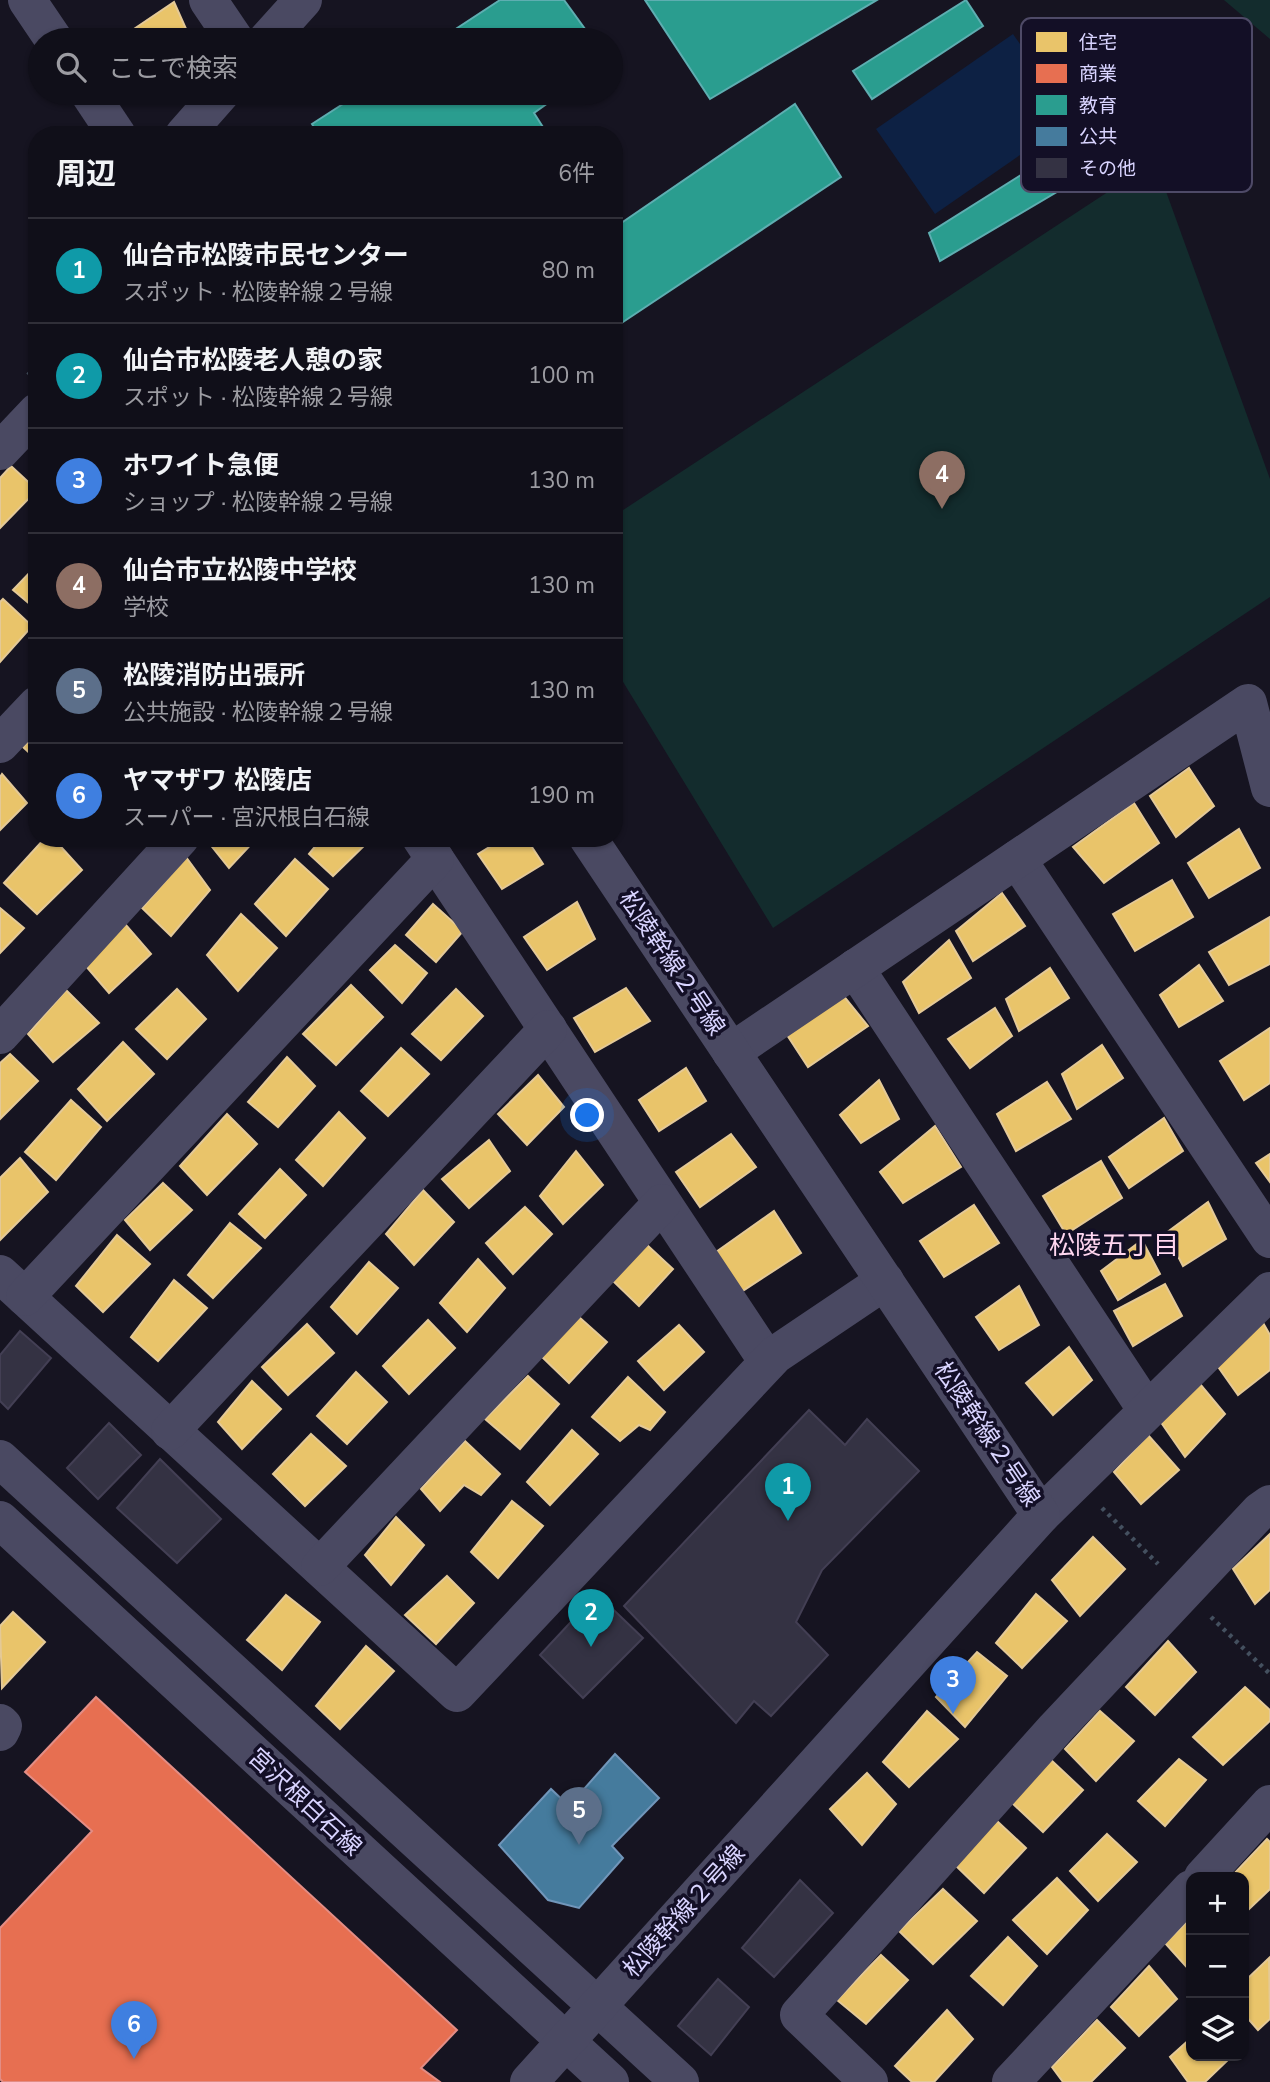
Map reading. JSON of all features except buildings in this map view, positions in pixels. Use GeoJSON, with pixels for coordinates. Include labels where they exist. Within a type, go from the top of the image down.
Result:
{"type":"FeatureCollection","features":[{"type":"Feature","properties":{"kind":"street"},"geometry":{"type":"LineString","coordinates":[[27,0],[46,28]]}},
{"type":"Feature","properties":{"kind":"street"},"geometry":{"type":"LineString","coordinates":[[208,0],[227,28]]}},
{"type":"Feature","properties":{"kind":"street"},"geometry":{"type":"LineString","coordinates":[[278,28],[303,0]]}},
{"type":"Feature","properties":{"kind":"street"},"geometry":{"type":"LineString","coordinates":[[97,105],[111,126]]}},
{"type":"Feature","properties":{"kind":"street"},"geometry":{"type":"LineString","coordinates":[[192,126],[210,105]]}},
{"type":"Feature","properties":{"kind":"street"},"geometry":{"type":"LineString","coordinates":[[0,452],[28,422]]}},
{"type":"Feature","properties":{"kind":"street"},"geometry":{"type":"LineString","coordinates":[[731,1052],[1248,703],[1270,788]]}},
{"type":"Feature","properties":{"kind":"street"},"geometry":{"type":"LineString","coordinates":[[0,744],[28,714]]}},
{"type":"Feature","properties":{"kind":"street"},"geometry":{"type":"LineString","coordinates":[[0,1035],[172,847]]}},
{"type":"Feature","properties":{"kind":"street","name":"松陵幹線２号線"},"geometry":{"type":"LineString","coordinates":[[529,2082],[1041,1515],[594,847]]}},
{"type":"Feature","properties":{"kind":"street"},"geometry":{"type":"LineString","coordinates":[[768,1362],[428,849],[13,1286],[457,1693],[775,1355],[885,1282]]}},
{"type":"Feature","properties":{"kind":"street"},"geometry":{"type":"LineString","coordinates":[[1017,859],[1270,1239]]}},
{"type":"Feature","properties":{"kind":"street"},"geometry":{"type":"LineString","coordinates":[[855,968],[1146,1409]]}},
{"type":"Feature","properties":{"kind":"street"},"geometry":{"type":"LineString","coordinates":[[170,1431],[548,1029]]}},
{"type":"Feature","properties":{"kind":"street"},"geometry":{"type":"LineString","coordinates":[[320,1567],[662,1203]]}},
{"type":"Feature","properties":{"kind":"street"},"geometry":{"type":"LineString","coordinates":[[1041,1515],[1146,1409],[1270,1291]]}},
{"type":"Feature","properties":{"kind":"street"},"geometry":{"type":"LineString","coordinates":[[0,1459],[680,2082]]}},
{"type":"Feature","properties":{"kind":"street"},"geometry":{"type":"LineString","coordinates":[[869,2082],[799,2015],[1055,1729],[1260,1511],[1270,1504]]}},
{"type":"Feature","properties":{"kind":"street","name":"宮沢根白石線"},"geometry":{"type":"LineString","coordinates":[[0,1520],[610,2082]]}},
{"type":"Feature","properties":{"kind":"street"},"geometry":{"type":"LineString","coordinates":[[0,1723],[3,1726],[0,1732]]}},
{"type":"Feature","properties":{"kind":"street"},"geometry":{"type":"LineString","coordinates":[[1208,1872],[1270,1804]]}},
{"type":"Feature","properties":{"kind":"street"},"geometry":{"type":"LineString","coordinates":[[1011,2082],[1186,1894]]}},
{"type":"Feature","properties":{"kind":"green space"},"geometry":{"type":"Polygon","coordinates":[[[1224,0],[1270,0],[1270,39],[1252,24],[1252,18],[1245,18],[1224,0]]]}},
{"type":"Feature","properties":{"kind":"green space"},"geometry":{"type":"Polygon","coordinates":[[[1108,192],[1166,192],[1270,479],[1270,597],[773,928],[623,682],[623,510],[1108,192]]]}},
{"type":"Feature","properties":{"kind":"water"},"geometry":{"type":"Polygon","coordinates":[[[1013,34],[1021,46],[1021,154],[935,214],[876,129],[1013,34]]]}},
{"type":"Feature","properties":{"kind":"place","name":"仙台市立松陵中学校"},"geometry":{"type":"Point","coordinates":[942,509]}},
{"type":"Feature","properties":{"kind":"place","name":"仙台市松陵市民センター"},"geometry":{"type":"Point","coordinates":[788,1521]}},
{"type":"Feature","properties":{"kind":"place","name":"仙台市松陵老人憩の家"},"geometry":{"type":"Point","coordinates":[591,1647]}},
{"type":"Feature","properties":{"kind":"place","name":"ホワイト急便"},"geometry":{"type":"Point","coordinates":[953,1714]}},
{"type":"Feature","properties":{"kind":"place","name":"松陵消防出張所"},"geometry":{"type":"Point","coordinates":[579,1845]}},
{"type":"Feature","properties":{"kind":"place","name":"ヤマザワ 松陵店"},"geometry":{"type":"Point","coordinates":[134,2059]}},
{"type":"Feature","properties":{"kind":"district","name":"松陵五丁目"},"geometry":{"type":"Point","coordinates":[1114,1245]}}]}
